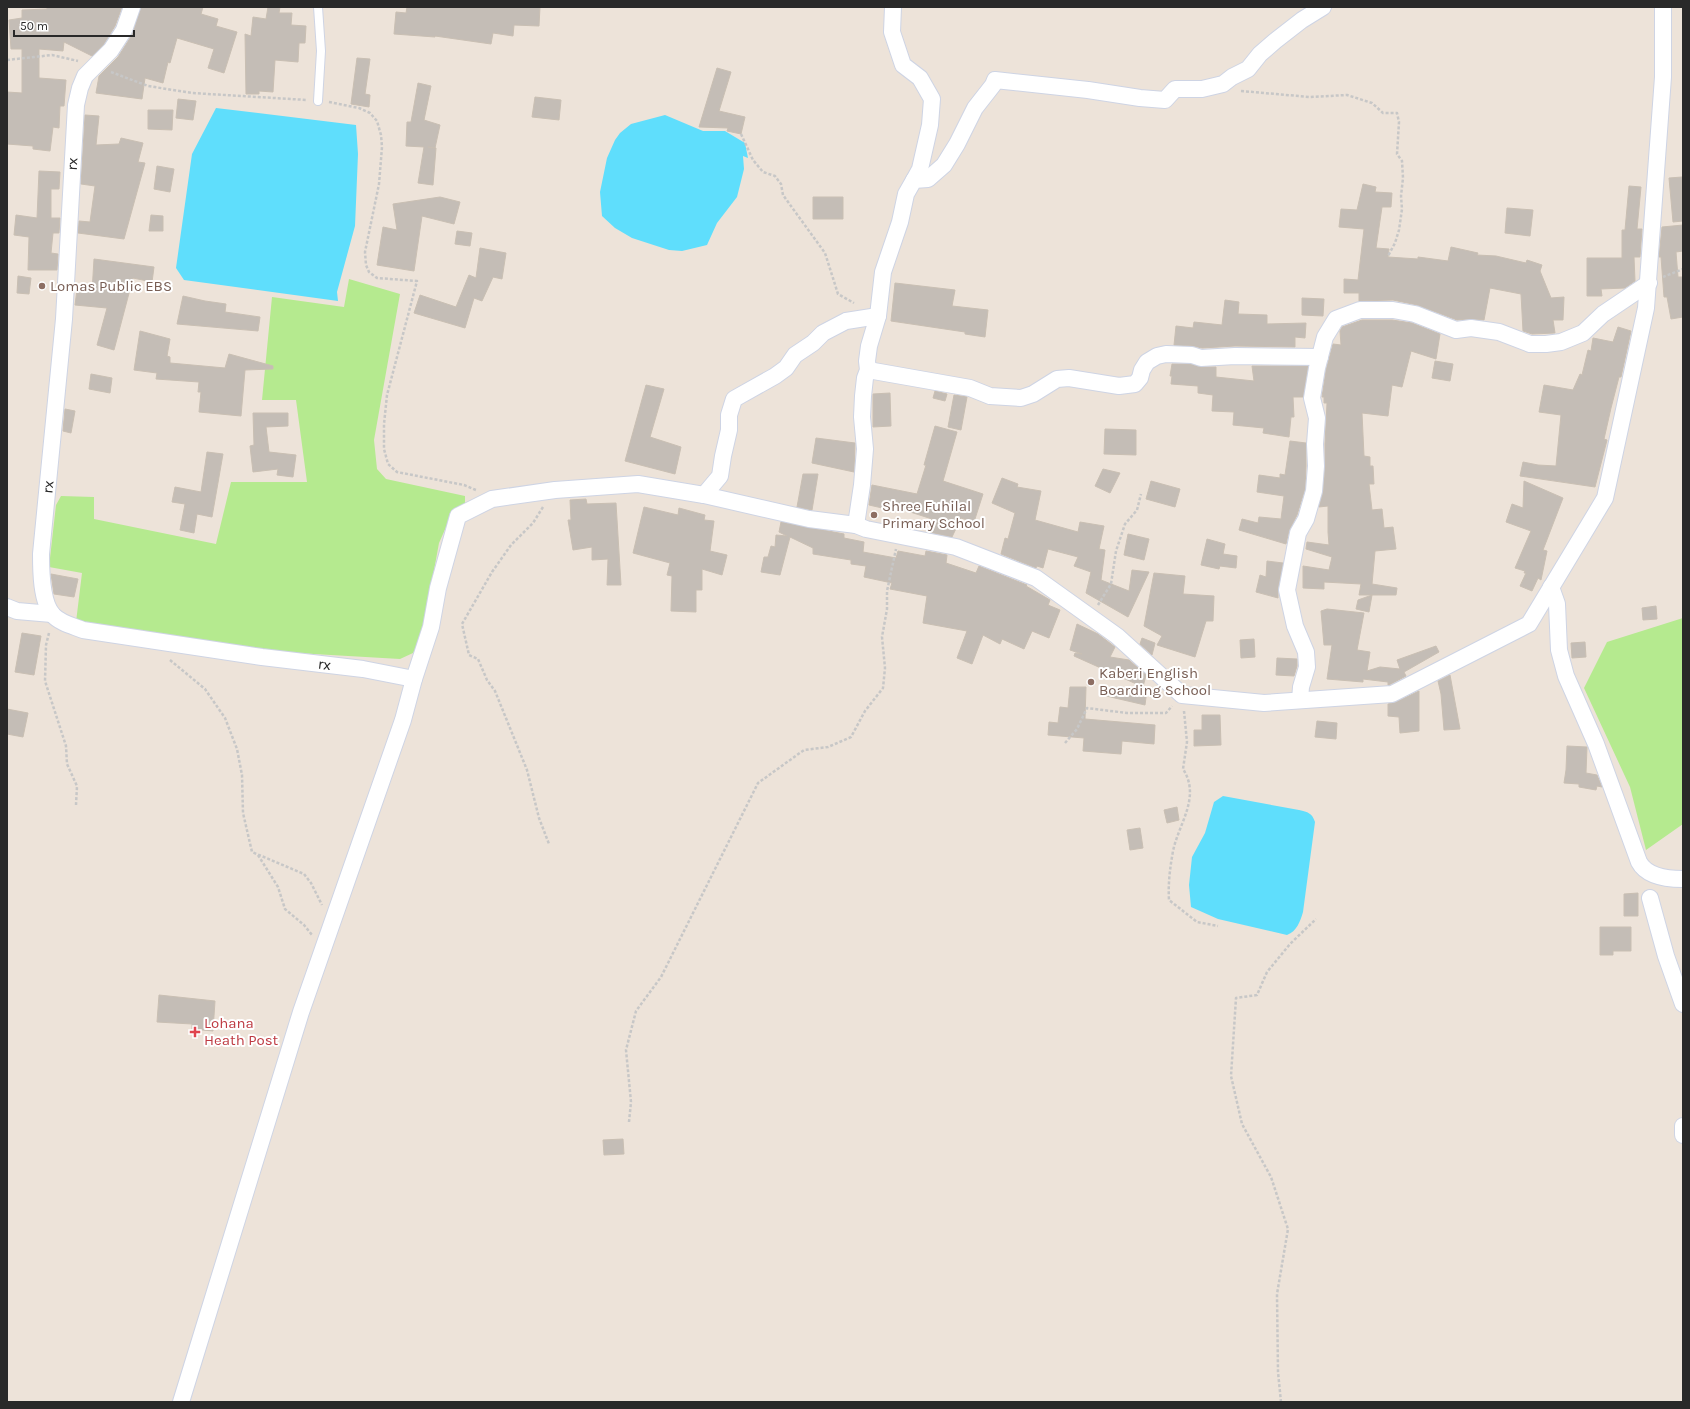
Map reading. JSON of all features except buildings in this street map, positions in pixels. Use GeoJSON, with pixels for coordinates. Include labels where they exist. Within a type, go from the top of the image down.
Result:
{"type":"FeatureCollection","features":[{"type":"Feature","properties":{"kind":"street","name":"rx"},"geometry":{"type":"LineString","coordinates":[[132,7],[124,30],[111,50],[85,76],[80,88],[76,105],[64,319],[41,554],[42,584],[45,598],[52,614],[64,623],[83,630],[262,657],[364,669],[414,679]]}},
{"type":"Feature","properties":{"kind":"street"},"geometry":{"type":"LineString","coordinates":[[856,525],[862,485],[865,449],[862,417],[863,396],[868,370],[867,361],[869,346],[878,316],[883,272],[900,222],[906,194],[920,169],[930,125],[932,99],[920,78],[903,65],[892,32],[893,7]]}},
{"type":"Feature","properties":{"kind":"street"},"geometry":{"type":"LineString","coordinates":[[914,180],[928,179],[944,165],[958,144],[975,108],[994,85],[995,80],[1165,100],[1175,89],[1202,89],[1223,84],[1232,77],[1248,70],[1260,54],[1275,41],[1302,20],[1324,7]]}},
{"type":"Feature","properties":{"kind":"street"},"geometry":{"type":"LineString","coordinates":[[181,1402],[300,1012],[403,720],[414,679],[431,627],[438,588],[458,516],[492,499],[555,490],[638,484],[704,495],[808,519],[856,525],[866,529],[956,547],[1036,578],[1117,636],[1182,695],[1264,703],[1392,694],[1529,624],[1605,498],[1646,308],[1649,283],[1664,77],[1663,7]]}},
{"type":"Feature","properties":{"kind":"street"},"geometry":{"type":"LineString","coordinates":[[1300,700],[1301,687],[1307,667],[1306,652],[1295,626],[1287,590],[1298,533],[1306,519],[1314,490],[1316,466],[1314,444],[1318,418],[1312,398],[1325,337],[1336,320],[1360,310],[1393,310],[1415,314],[1456,330],[1471,328],[1498,332],[1530,344],[1546,344],[1561,342],[1583,333],[1603,314],[1649,283]]}},
{"type":"Feature","properties":{"kind":"street"},"geometry":{"type":"LineString","coordinates":[[704,495],[720,476],[729,430],[729,415],[734,399],[775,376],[786,368],[796,355],[813,343],[823,333],[846,321],[878,316]]}},
{"type":"Feature","properties":{"kind":"street"},"geometry":{"type":"LineString","coordinates":[[868,370],[970,388],[990,396],[1021,398],[1034,394],[1057,379],[1068,378],[1119,386],[1135,384],[1140,378],[1142,370],[1147,362],[1157,356],[1166,354],[1192,355],[1202,358],[1235,356],[1320,357]]}},
{"type":"Feature","properties":{"kind":"street"},"geometry":{"type":"LineString","coordinates":[[1551,587],[1557,604],[1559,650],[1566,676],[1596,744],[1638,862],[1643,870],[1651,874],[1683,880]]}},
{"type":"Feature","properties":{"kind":"street"},"geometry":{"type":"LineString","coordinates":[[7,608],[17,611],[52,614]]}},
{"type":"Feature","properties":{"kind":"street"},"geometry":{"type":"LineString","coordinates":[[1650,898],[1666,956],[1683,1004]]}},
{"type":"Feature","properties":{"kind":"street"},"geometry":{"type":"LineString","coordinates":[[1683,1126],[1683,1135]]}},
{"type":"Feature","properties":{"kind":"lane"},"geometry":{"type":"LineString","coordinates":[[318,7],[321,51],[318,101]]}},
{"type":"Feature","properties":{"kind":"path"},"geometry":{"type":"LineString","coordinates":[[7,60],[52,55],[94,66],[148,86],[192,93],[328,101],[359,108],[370,113],[377,121],[382,147],[378,184],[365,252],[366,265],[369,272],[377,278],[417,280],[387,395],[384,424],[384,449],[388,464],[397,472],[464,485],[486,494],[492,499]]}},
{"type":"Feature","properties":{"kind":"path"},"geometry":{"type":"LineString","coordinates":[[1239,91],[1310,97],[1346,95],[1372,103],[1383,113],[1397,113],[1400,122],[1397,154],[1402,161],[1403,178],[1401,196],[1402,210],[1399,230],[1395,243],[1388,256]]}},
{"type":"Feature","properties":{"kind":"path"},"geometry":{"type":"LineString","coordinates":[[741,134],[753,160],[763,172],[775,176],[781,184],[783,195],[825,253],[838,294],[878,316]]}},
{"type":"Feature","properties":{"kind":"path"},"geometry":{"type":"LineString","coordinates":[[1649,283],[1683,269]]}},
{"type":"Feature","properties":{"kind":"path"},"geometry":{"type":"LineString","coordinates":[[549,844],[539,818],[527,770],[495,691],[487,680],[478,659],[469,655],[462,624],[492,572],[511,545],[533,523],[555,490]]}},
{"type":"Feature","properties":{"kind":"path"},"geometry":{"type":"LineString","coordinates":[[1091,617],[1111,584],[1116,551],[1125,524],[1137,510],[1141,494]]}},
{"type":"Feature","properties":{"kind":"path"},"geometry":{"type":"LineString","coordinates":[[629,1122],[631,1102],[626,1050],[636,1011],[661,977],[758,783],[804,750],[828,747],[851,737],[865,711],[883,688],[885,668],[882,637],[887,609],[887,591],[899,535]]}},
{"type":"Feature","properties":{"kind":"path"},"geometry":{"type":"LineString","coordinates":[[52,614],[46,645],[45,681],[66,746],[67,764],[77,786],[76,805]]}},
{"type":"Feature","properties":{"kind":"path"},"geometry":{"type":"LineString","coordinates":[[167,658],[205,689],[225,718],[237,749],[242,775],[243,814],[252,852],[304,874],[311,883],[322,905]]}},
{"type":"Feature","properties":{"kind":"path"},"geometry":{"type":"LineString","coordinates":[[1065,743],[1077,729],[1087,708],[1127,713],[1166,713],[1182,695]]}},
{"type":"Feature","properties":{"kind":"path"},"geometry":{"type":"LineString","coordinates":[[1182,695],[1187,742],[1183,769],[1189,778],[1191,800],[1173,850],[1168,881],[1169,900],[1197,922],[1218,926]]}},
{"type":"Feature","properties":{"kind":"path"},"geometry":{"type":"LineString","coordinates":[[257,854],[278,887],[285,910],[304,925],[323,948]]}},
{"type":"Feature","properties":{"kind":"path"},"geometry":{"type":"LineString","coordinates":[[1281,1402],[1278,1372],[1277,1294],[1288,1229],[1271,1177],[1242,1124],[1231,1076],[1236,998],[1257,995],[1267,972],[1290,944],[1316,919]]}},
{"type":"Feature","properties":{"kind":"green space"},"geometry":{"type":"Polygon","coordinates":[[[349,279],[400,294],[374,440],[377,469],[386,479],[465,496],[465,504],[454,509],[439,543],[421,641],[413,653],[400,659],[279,652],[76,622],[82,573],[49,567],[56,505],[61,496],[94,497],[94,519],[216,544],[231,482],[307,482],[296,400],[262,400],[272,297],[344,307],[349,279]]]}},
{"type":"Feature","properties":{"kind":"green space"},"geometry":{"type":"Polygon","coordinates":[[[1683,618],[1683,824],[1646,850],[1630,787],[1584,688],[1607,642],[1683,618]]]}},
{"type":"Feature","properties":{"kind":"water"},"geometry":{"type":"Polygon","coordinates":[[[216,108],[356,125],[358,154],[355,226],[337,292],[338,301],[184,280],[176,268],[192,154],[216,108]]]}},
{"type":"Feature","properties":{"kind":"water"},"geometry":{"type":"Polygon","coordinates":[[[665,115],[703,131],[725,131],[745,143],[748,158],[743,156],[744,169],[737,197],[717,223],[707,245],[682,251],[669,250],[632,238],[615,228],[602,216],[600,192],[607,158],[615,140],[620,133],[631,124],[665,115]]]}},
{"type":"Feature","properties":{"kind":"water"},"geometry":{"type":"Polygon","coordinates":[[[1223,796],[1302,811],[1309,813],[1314,819],[1315,822],[1303,912],[1296,929],[1287,935],[1218,919],[1191,907],[1189,885],[1192,857],[1205,833],[1214,802],[1223,796]]]}},
{"type":"Feature","properties":{"kind":"place","name":"Lomas Public EBS"},"geometry":{"type":"Point","coordinates":[42,286]}},
{"type":"Feature","properties":{"kind":"place","name":"Shree Fuhilal Primary School"},"geometry":{"type":"Point","coordinates":[874,515]}},
{"type":"Feature","properties":{"kind":"place","name":"Kaberi English Boarding School"},"geometry":{"type":"Point","coordinates":[1091,682]}},
{"type":"Feature","properties":{"kind":"place","name":"Lohana Heath Post"},"geometry":{"type":"Point","coordinates":[195,1032]}}]}
